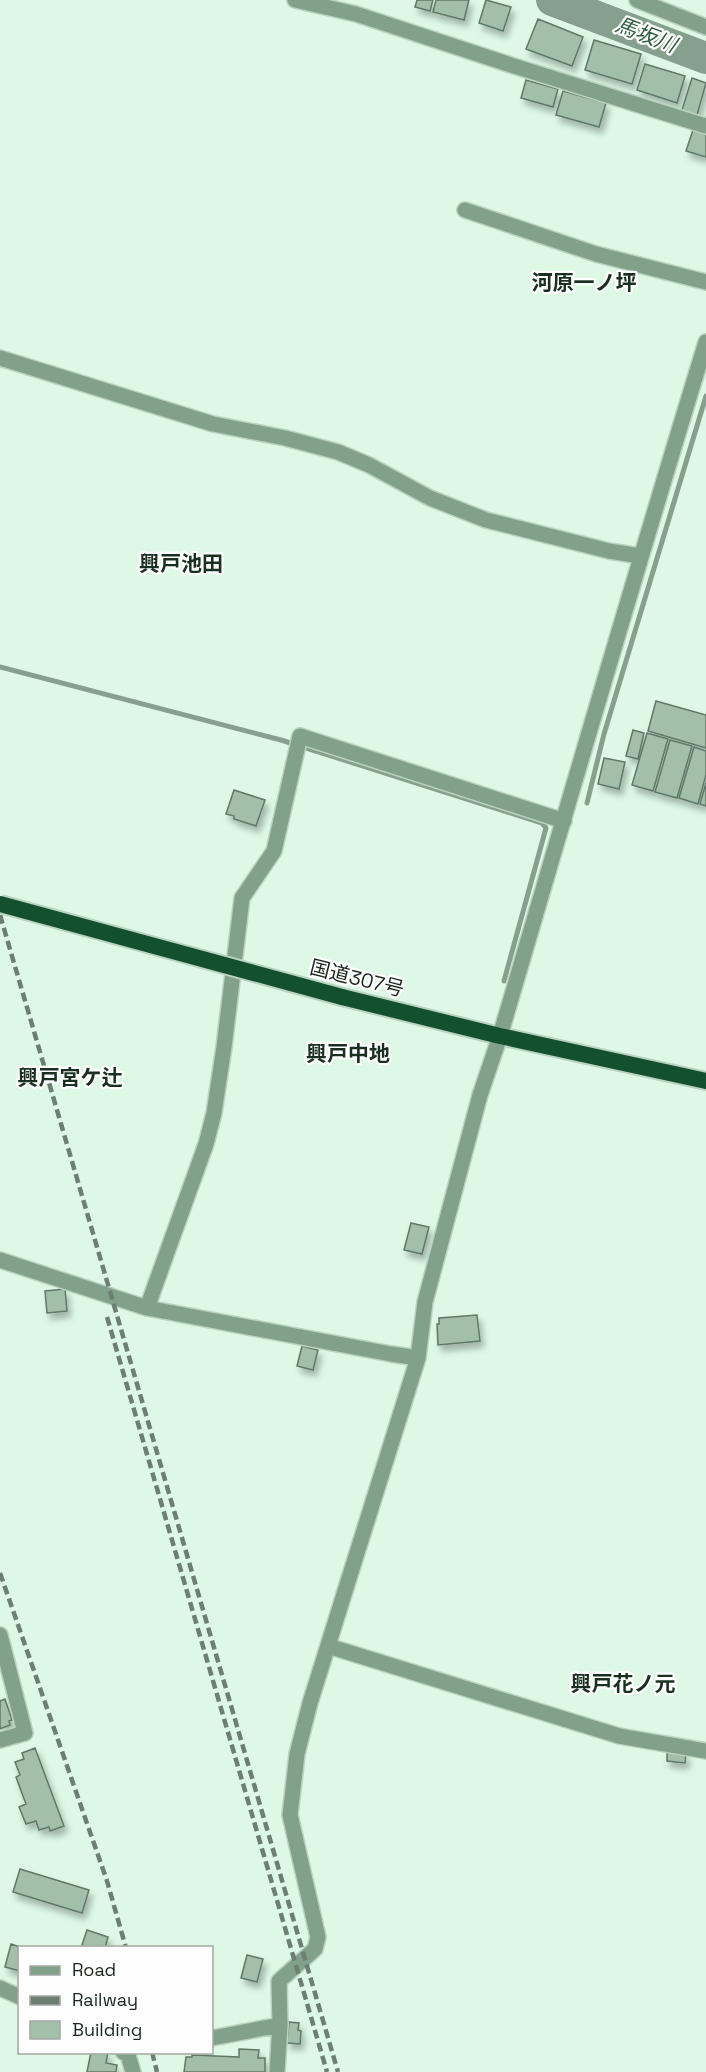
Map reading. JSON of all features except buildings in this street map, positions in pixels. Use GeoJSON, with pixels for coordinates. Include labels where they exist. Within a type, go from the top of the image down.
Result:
{"type":"FeatureCollection","features":[{"type":"Feature","properties":{"kind":"highway","name":"国道307号"},"geometry":{"type":"LineString","coordinates":[[0,904],[342,997],[500,1036],[706,1081]]}},
{"type":"Feature","properties":{"kind":"street"},"geometry":{"type":"LineString","coordinates":[[295,0],[356,14],[706,126]]}},
{"type":"Feature","properties":{"kind":"street"},"geometry":{"type":"LineString","coordinates":[[637,0],[706,27]]}},
{"type":"Feature","properties":{"kind":"street"},"geometry":{"type":"LineString","coordinates":[[465,210],[596,254],[706,282]]}},
{"type":"Feature","properties":{"kind":"street"},"geometry":{"type":"LineString","coordinates":[[277,2072],[280,2025],[279,1981],[315,1949],[318,1937],[290,1815],[297,1754],[310,1703],[418,1358],[425,1302],[480,1095],[500,1036],[640,556],[706,342]]}},
{"type":"Feature","properties":{"kind":"street"},"geometry":{"type":"LineString","coordinates":[[0,358],[213,424],[285,438],[338,452],[369,465],[430,498],[486,520],[609,551],[640,556]]}},
{"type":"Feature","properties":{"kind":"street"},"geometry":{"type":"LineString","coordinates":[[147,1308],[206,1144],[224,1047],[242,898],[274,851],[300,736],[564,821]]}},
{"type":"Feature","properties":{"kind":"street"},"geometry":{"type":"LineString","coordinates":[[0,1260],[147,1308],[418,1358]]}},
{"type":"Feature","properties":{"kind":"street"},"geometry":{"type":"LineString","coordinates":[[0,1635],[25,1733],[0,1740]]}},
{"type":"Feature","properties":{"kind":"street"},"geometry":{"type":"LineString","coordinates":[[328,1646],[619,1736],[706,1751]]}},
{"type":"Feature","properties":{"kind":"street"},"geometry":{"type":"LineString","coordinates":[[0,1988],[18,1996]]}},
{"type":"Feature","properties":{"kind":"street"},"geometry":{"type":"LineString","coordinates":[[213,2038],[280,2025]]}},
{"type":"Feature","properties":{"kind":"street"},"geometry":{"type":"LineString","coordinates":[[128,2054],[133,2072]]}},
{"type":"Feature","properties":{"kind":"waterway","name":"馬坂川"},"geometry":{"type":"LineString","coordinates":[[552,0],[706,58]]}},
{"type":"Feature","properties":{"kind":"waterway"},"geometry":{"type":"LineString","coordinates":[[587,803],[604,734],[706,396]]}},
{"type":"Feature","properties":{"kind":"waterway"},"geometry":{"type":"LineString","coordinates":[[0,667],[281,740],[542,823],[546,828],[504,981]]}},
{"type":"Feature","properties":{"kind":"railway"},"geometry":{"type":"LineString","coordinates":[[0,915],[338,2072]]}},
{"type":"Feature","properties":{"kind":"railway"},"geometry":{"type":"LineString","coordinates":[[107,1317],[327,2072]]}},
{"type":"Feature","properties":{"kind":"railway"},"geometry":{"type":"LineString","coordinates":[[0,1573],[107,1881],[125,1946]]}},
{"type":"Feature","properties":{"kind":"railway"},"geometry":{"type":"LineString","coordinates":[[152,2054],[157,2072]]}},
{"type":"Feature","properties":{"kind":"district","name":"河原一ノ坪"},"geometry":{"type":"Point","coordinates":[584,283]}},
{"type":"Feature","properties":{"kind":"district","name":"興戸池田"},"geometry":{"type":"Point","coordinates":[181,564]}},
{"type":"Feature","properties":{"kind":"district","name":"興戸中地"},"geometry":{"type":"Point","coordinates":[348,1054]}},
{"type":"Feature","properties":{"kind":"district","name":"興戸宮ケ辻"},"geometry":{"type":"Point","coordinates":[70,1078]}},
{"type":"Feature","properties":{"kind":"district","name":"興戸花ノ元"},"geometry":{"type":"Point","coordinates":[623,1684]}}]}
